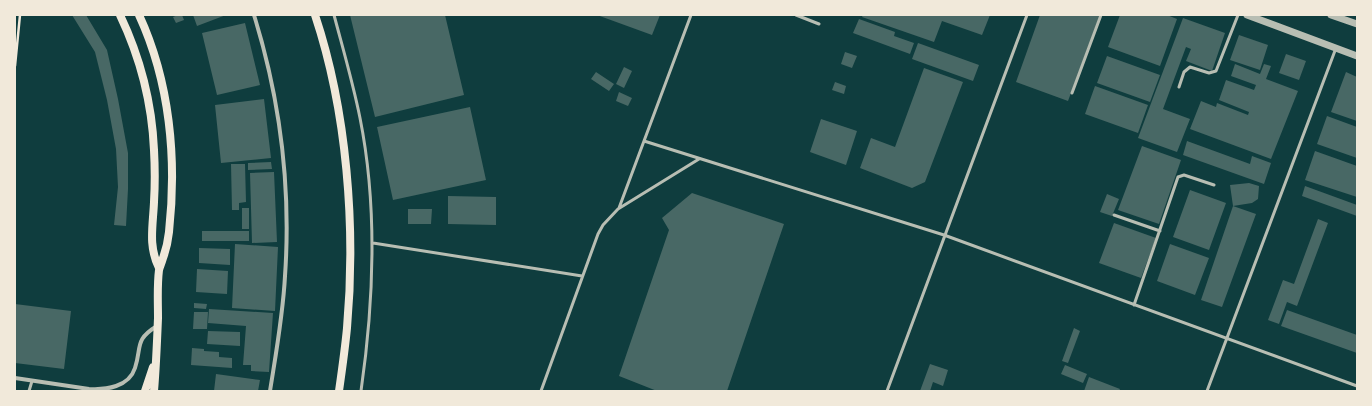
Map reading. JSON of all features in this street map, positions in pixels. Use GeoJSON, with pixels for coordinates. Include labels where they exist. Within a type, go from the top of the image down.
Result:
{"type":"FeatureCollection","features":[{"type":"Feature","properties":{"kind":"main road"},"geometry":{"type":"LineString","coordinates":[[120,15],[135,50],[142,74],[152,124],[155,175],[151,239],[155,259],[159,268]]}},
{"type":"Feature","properties":{"kind":"main road"},"geometry":{"type":"LineString","coordinates":[[139,15],[151,43],[159,69],[168,115],[172,147],[170,231],[166,250],[159,268],[154,391]]}},
{"type":"Feature","properties":{"kind":"main road"},"geometry":{"type":"LineString","coordinates":[[315,15],[332,76],[339,118],[348,202],[349,286],[347,328],[339,391]]}},
{"type":"Feature","properties":{"kind":"main road"},"geometry":{"type":"LineString","coordinates":[[145,391],[156,359]]}},
{"type":"Feature","properties":{"kind":"street"},"geometry":{"type":"LineString","coordinates":[[254,15],[266,60],[278,124],[286,205],[286,277],[270,391]]}},
{"type":"Feature","properties":{"kind":"street"},"geometry":{"type":"LineString","coordinates":[[1247,15],[1357,56]]}},
{"type":"Feature","properties":{"kind":"street"},"geometry":{"type":"LineString","coordinates":[[1331,15],[1357,24]]}},
{"type":"Feature","properties":{"kind":"street"},"geometry":{"type":"LineString","coordinates":[[15,378],[90,390],[109,388],[119,385],[127,381],[132,375],[136,367],[138,350],[143,338],[157,326]]}},
{"type":"Feature","properties":{"kind":"lane"},"geometry":{"type":"LineString","coordinates":[[334,15],[354,90],[369,178],[373,244],[369,328],[362,391]]}},
{"type":"Feature","properties":{"kind":"lane"},"geometry":{"type":"LineString","coordinates":[[618,209],[691,15]]}},
{"type":"Feature","properties":{"kind":"lane"},"geometry":{"type":"LineString","coordinates":[[796,15],[819,24]]}},
{"type":"Feature","properties":{"kind":"lane"},"geometry":{"type":"LineString","coordinates":[[887,391],[1027,15]]}},
{"type":"Feature","properties":{"kind":"lane"},"geometry":{"type":"LineString","coordinates":[[1072,93],[1101,15]]}},
{"type":"Feature","properties":{"kind":"lane"},"geometry":{"type":"LineString","coordinates":[[1179,88],[1184,72],[1190,67],[1194,67],[1209,73],[1216,71],[1238,15]]}},
{"type":"Feature","properties":{"kind":"lane"},"geometry":{"type":"LineString","coordinates":[[1207,391],[1336,48]]}},
{"type":"Feature","properties":{"kind":"lane"},"geometry":{"type":"LineString","coordinates":[[644,141],[944,236],[1357,386]]}},
{"type":"Feature","properties":{"kind":"lane"},"geometry":{"type":"LineString","coordinates":[[541,391],[582,276],[603,225],[618,209],[700,159]]}},
{"type":"Feature","properties":{"kind":"lane"},"geometry":{"type":"LineString","coordinates":[[1134,305],[1178,177],[1184,174],[1214,185]]}},
{"type":"Feature","properties":{"kind":"lane"},"geometry":{"type":"LineString","coordinates":[[1114,215],[1160,231]]}},
{"type":"Feature","properties":{"kind":"lane"},"geometry":{"type":"LineString","coordinates":[[373,244],[582,276]]}},
{"type":"Feature","properties":{"kind":"lane"},"geometry":{"type":"LineString","coordinates":[[29,391],[32,381]]}},
{"type":"Feature","properties":{"kind":"path"},"geometry":{"type":"LineString","coordinates":[[15,66],[20,15]]}},
{"type":"Feature","properties":{"kind":"building"},"geometry":{"type":"Polygon","coordinates":[[[72,15],[86,15],[107,50],[128,153],[126,226],[114,225],[118,187],[116,149],[107,100],[95,52],[72,15]]]}},
{"type":"Feature","properties":{"kind":"building"},"geometry":{"type":"Polygon","coordinates":[[[182,15],[184,20],[176,23],[173,17],[182,15]]]}},
{"type":"Feature","properties":{"kind":"building"},"geometry":{"type":"Polygon","coordinates":[[[193,15],[226,15],[197,26],[193,15]]]}},
{"type":"Feature","properties":{"kind":"building"},"geometry":{"type":"Polygon","coordinates":[[[350,15],[445,15],[464,95],[375,117],[350,15]]]}},
{"type":"Feature","properties":{"kind":"building"},"geometry":{"type":"Polygon","coordinates":[[[597,15],[660,15],[652,35],[597,15]]]}},
{"type":"Feature","properties":{"kind":"building"},"geometry":{"type":"Polygon","coordinates":[[[863,15],[990,15],[982,35],[942,21],[934,42],[862,17],[863,15]]]}},
{"type":"Feature","properties":{"kind":"building"},"geometry":{"type":"Polygon","coordinates":[[[1040,15],[1100,15],[1068,101],[1016,82],[1040,15]]]}},
{"type":"Feature","properties":{"kind":"building"},"geometry":{"type":"Polygon","coordinates":[[[1120,15],[1167,15],[1177,19],[1160,66],[1108,47],[1120,15]]]}},
{"type":"Feature","properties":{"kind":"building"},"geometry":{"type":"Polygon","coordinates":[[[1183,18],[1225,33],[1212,71],[1186,61],[1191,49],[1186,47],[1163,109],[1190,119],[1177,152],[1138,138],[1183,18]]]}},
{"type":"Feature","properties":{"kind":"building"},"geometry":{"type":"Polygon","coordinates":[[[859,19],[895,32],[894,36],[914,43],[910,54],[853,33],[859,19]]]}},
{"type":"Feature","properties":{"kind":"building"},"geometry":{"type":"Polygon","coordinates":[[[245,23],[260,85],[217,95],[202,33],[245,23]]]}},
{"type":"Feature","properties":{"kind":"building"},"geometry":{"type":"Polygon","coordinates":[[[1239,35],[1268,45],[1260,70],[1230,60],[1239,35]]]}},
{"type":"Feature","properties":{"kind":"building"},"geometry":{"type":"Polygon","coordinates":[[[918,43],[979,65],[973,81],[912,59],[918,43]]]}},
{"type":"Feature","properties":{"kind":"building"},"geometry":{"type":"Polygon","coordinates":[[[845,52],[857,56],[852,68],[841,64],[845,52]]]}},
{"type":"Feature","properties":{"kind":"building"},"geometry":{"type":"Polygon","coordinates":[[[1286,54],[1306,61],[1299,80],[1279,73],[1286,54]]]}},
{"type":"Feature","properties":{"kind":"building"},"geometry":{"type":"Polygon","coordinates":[[[1107,56],[1160,75],[1150,102],[1097,83],[1107,56]]]}},
{"type":"Feature","properties":{"kind":"building"},"geometry":{"type":"Polygon","coordinates":[[[1235,64],[1260,74],[1264,64],[1271,66],[1266,79],[1298,91],[1271,159],[1190,129],[1201,101],[1216,107],[1217,103],[1248,115],[1249,112],[1219,100],[1226,80],[1254,90],[1256,85],[1231,76],[1235,64]]]}},
{"type":"Feature","properties":{"kind":"building"},"geometry":{"type":"Polygon","coordinates":[[[624,67],[632,71],[624,88],[616,84],[624,67]]]}},
{"type":"Feature","properties":{"kind":"building"},"geometry":{"type":"Polygon","coordinates":[[[924,68],[963,82],[925,182],[912,188],[860,168],[871,138],[895,147],[924,68]]]}},
{"type":"Feature","properties":{"kind":"building"},"geometry":{"type":"Polygon","coordinates":[[[596,72],[614,84],[609,91],[591,79],[596,72]]]}},
{"type":"Feature","properties":{"kind":"building"},"geometry":{"type":"Polygon","coordinates":[[[1346,72],[1357,77],[1357,121],[1331,112],[1346,72]]]}},
{"type":"Feature","properties":{"kind":"building"},"geometry":{"type":"Polygon","coordinates":[[[835,82],[846,86],[844,94],[832,90],[835,82]]]}},
{"type":"Feature","properties":{"kind":"building"},"geometry":{"type":"Polygon","coordinates":[[[1095,86],[1148,105],[1138,133],[1085,114],[1095,86]]]}},
{"type":"Feature","properties":{"kind":"building"},"geometry":{"type":"Polygon","coordinates":[[[619,92],[632,98],[628,106],[616,101],[619,92]]]}},
{"type":"Feature","properties":{"kind":"building"},"geometry":{"type":"Polygon","coordinates":[[[264,99],[271,158],[221,163],[215,105],[264,99]]]}},
{"type":"Feature","properties":{"kind":"building"},"geometry":{"type":"Polygon","coordinates":[[[470,107],[486,180],[393,200],[377,127],[470,107]]]}},
{"type":"Feature","properties":{"kind":"building"},"geometry":{"type":"Polygon","coordinates":[[[1327,116],[1357,127],[1357,158],[1317,144],[1327,116]]]}},
{"type":"Feature","properties":{"kind":"building"},"geometry":{"type":"Polygon","coordinates":[[[821,119],[857,131],[846,165],[810,152],[821,119]]]}},
{"type":"Feature","properties":{"kind":"building"},"geometry":{"type":"Polygon","coordinates":[[[1187,141],[1250,164],[1252,156],[1271,163],[1264,184],[1183,155],[1187,141]]]}},
{"type":"Feature","properties":{"kind":"building"},"geometry":{"type":"Polygon","coordinates":[[[1142,146],[1181,160],[1159,224],[1118,210],[1142,146]]]}},
{"type":"Feature","properties":{"kind":"building"},"geometry":{"type":"Polygon","coordinates":[[[1315,151],[1357,166],[1357,197],[1305,180],[1315,151]]]}},
{"type":"Feature","properties":{"kind":"building"},"geometry":{"type":"Polygon","coordinates":[[[271,162],[272,169],[248,170],[248,163],[271,162]]]}},
{"type":"Feature","properties":{"kind":"building"},"geometry":{"type":"Polygon","coordinates":[[[231,164],[245,164],[246,202],[239,203],[239,210],[232,210],[231,164]]]}},
{"type":"Feature","properties":{"kind":"building"},"geometry":{"type":"Polygon","coordinates":[[[274,172],[277,242],[252,243],[250,173],[274,172]]]}},
{"type":"Feature","properties":{"kind":"building"},"geometry":{"type":"Polygon","coordinates":[[[1249,183],[1259,186],[1258,199],[1252,203],[1233,206],[1230,185],[1249,183]]]}},
{"type":"Feature","properties":{"kind":"building"},"geometry":{"type":"Polygon","coordinates":[[[1305,186],[1357,205],[1357,216],[1302,196],[1305,186]]]}},
{"type":"Feature","properties":{"kind":"building"},"geometry":{"type":"Polygon","coordinates":[[[1190,190],[1226,203],[1209,250],[1173,237],[1190,190]]]}},
{"type":"Feature","properties":{"kind":"building"},"geometry":{"type":"Polygon","coordinates":[[[692,193],[784,224],[727,391],[657,391],[619,376],[669,230],[662,218],[692,193]]]}},
{"type":"Feature","properties":{"kind":"building"},"geometry":{"type":"Polygon","coordinates":[[[1107,194],[1119,199],[1112,216],[1100,212],[1107,194]]]}},
{"type":"Feature","properties":{"kind":"building"},"geometry":{"type":"Polygon","coordinates":[[[448,196],[496,197],[496,225],[448,224],[448,196]]]}},
{"type":"Feature","properties":{"kind":"building"},"geometry":{"type":"Polygon","coordinates":[[[1233,206],[1256,214],[1222,307],[1201,300],[1233,206]]]}},
{"type":"Feature","properties":{"kind":"building"},"geometry":{"type":"Polygon","coordinates":[[[242,208],[249,208],[249,229],[242,229],[242,208]]]}},
{"type":"Feature","properties":{"kind":"building"},"geometry":{"type":"Polygon","coordinates":[[[408,209],[432,209],[431,224],[408,224],[408,209]]]}},
{"type":"Feature","properties":{"kind":"building"},"geometry":{"type":"Polygon","coordinates":[[[1318,219],[1328,223],[1297,306],[1287,302],[1279,324],[1268,320],[1283,280],[1294,284],[1318,219]]]}},
{"type":"Feature","properties":{"kind":"building"},"geometry":{"type":"Polygon","coordinates":[[[1114,223],[1156,238],[1141,278],[1099,263],[1114,223]]]}},
{"type":"Feature","properties":{"kind":"building"},"geometry":{"type":"Polygon","coordinates":[[[202,231],[249,231],[249,241],[202,241],[202,231]]]}},
{"type":"Feature","properties":{"kind":"building"},"geometry":{"type":"Polygon","coordinates":[[[235,244],[278,247],[275,311],[232,308],[235,244]]]}},
{"type":"Feature","properties":{"kind":"building"},"geometry":{"type":"Polygon","coordinates":[[[1170,244],[1209,258],[1195,295],[1157,281],[1170,244]]]}},
{"type":"Feature","properties":{"kind":"building"},"geometry":{"type":"Polygon","coordinates":[[[199,248],[230,249],[230,265],[199,263],[199,248]]]}},
{"type":"Feature","properties":{"kind":"building"},"geometry":{"type":"Polygon","coordinates":[[[197,269],[228,271],[227,294],[196,292],[197,269]]]}},
{"type":"Feature","properties":{"kind":"building"},"geometry":{"type":"Polygon","coordinates":[[[194,303],[207,304],[206,309],[194,308],[194,303]]]}},
{"type":"Feature","properties":{"kind":"building"},"geometry":{"type":"Polygon","coordinates":[[[15,304],[71,311],[64,369],[15,363],[15,304]]]}},
{"type":"Feature","properties":{"kind":"building"},"geometry":{"type":"Polygon","coordinates":[[[209,309],[273,313],[269,372],[251,371],[251,365],[243,365],[246,326],[208,323],[209,309]]]}},
{"type":"Feature","properties":{"kind":"building"},"geometry":{"type":"Polygon","coordinates":[[[1287,310],[1357,335],[1357,353],[1281,326],[1287,310]]]}},
{"type":"Feature","properties":{"kind":"building"},"geometry":{"type":"Polygon","coordinates":[[[194,312],[208,312],[207,329],[193,329],[194,312]]]}},
{"type":"Feature","properties":{"kind":"building"},"geometry":{"type":"Polygon","coordinates":[[[1074,328],[1080,331],[1068,363],[1062,361],[1074,328]]]}},
{"type":"Feature","properties":{"kind":"building"},"geometry":{"type":"Polygon","coordinates":[[[208,331],[240,332],[240,346],[207,344],[208,331]]]}},
{"type":"Feature","properties":{"kind":"building"},"geometry":{"type":"Polygon","coordinates":[[[192,348],[204,349],[204,351],[219,352],[219,357],[232,358],[232,368],[191,365],[192,348]]]}},
{"type":"Feature","properties":{"kind":"building"},"geometry":{"type":"Polygon","coordinates":[[[930,364],[948,370],[943,386],[933,382],[930,391],[920,391],[930,364]]]}},
{"type":"Feature","properties":{"kind":"building"},"geometry":{"type":"Polygon","coordinates":[[[1065,365],[1087,374],[1083,383],[1061,374],[1065,365]]]}},
{"type":"Feature","properties":{"kind":"building"},"geometry":{"type":"Polygon","coordinates":[[[216,374],[260,380],[258,391],[214,391],[216,374]]]}},
{"type":"Feature","properties":{"kind":"building"},"geometry":{"type":"Polygon","coordinates":[[[1089,377],[1120,389],[1119,391],[1084,391],[1089,377]]]}}]}
